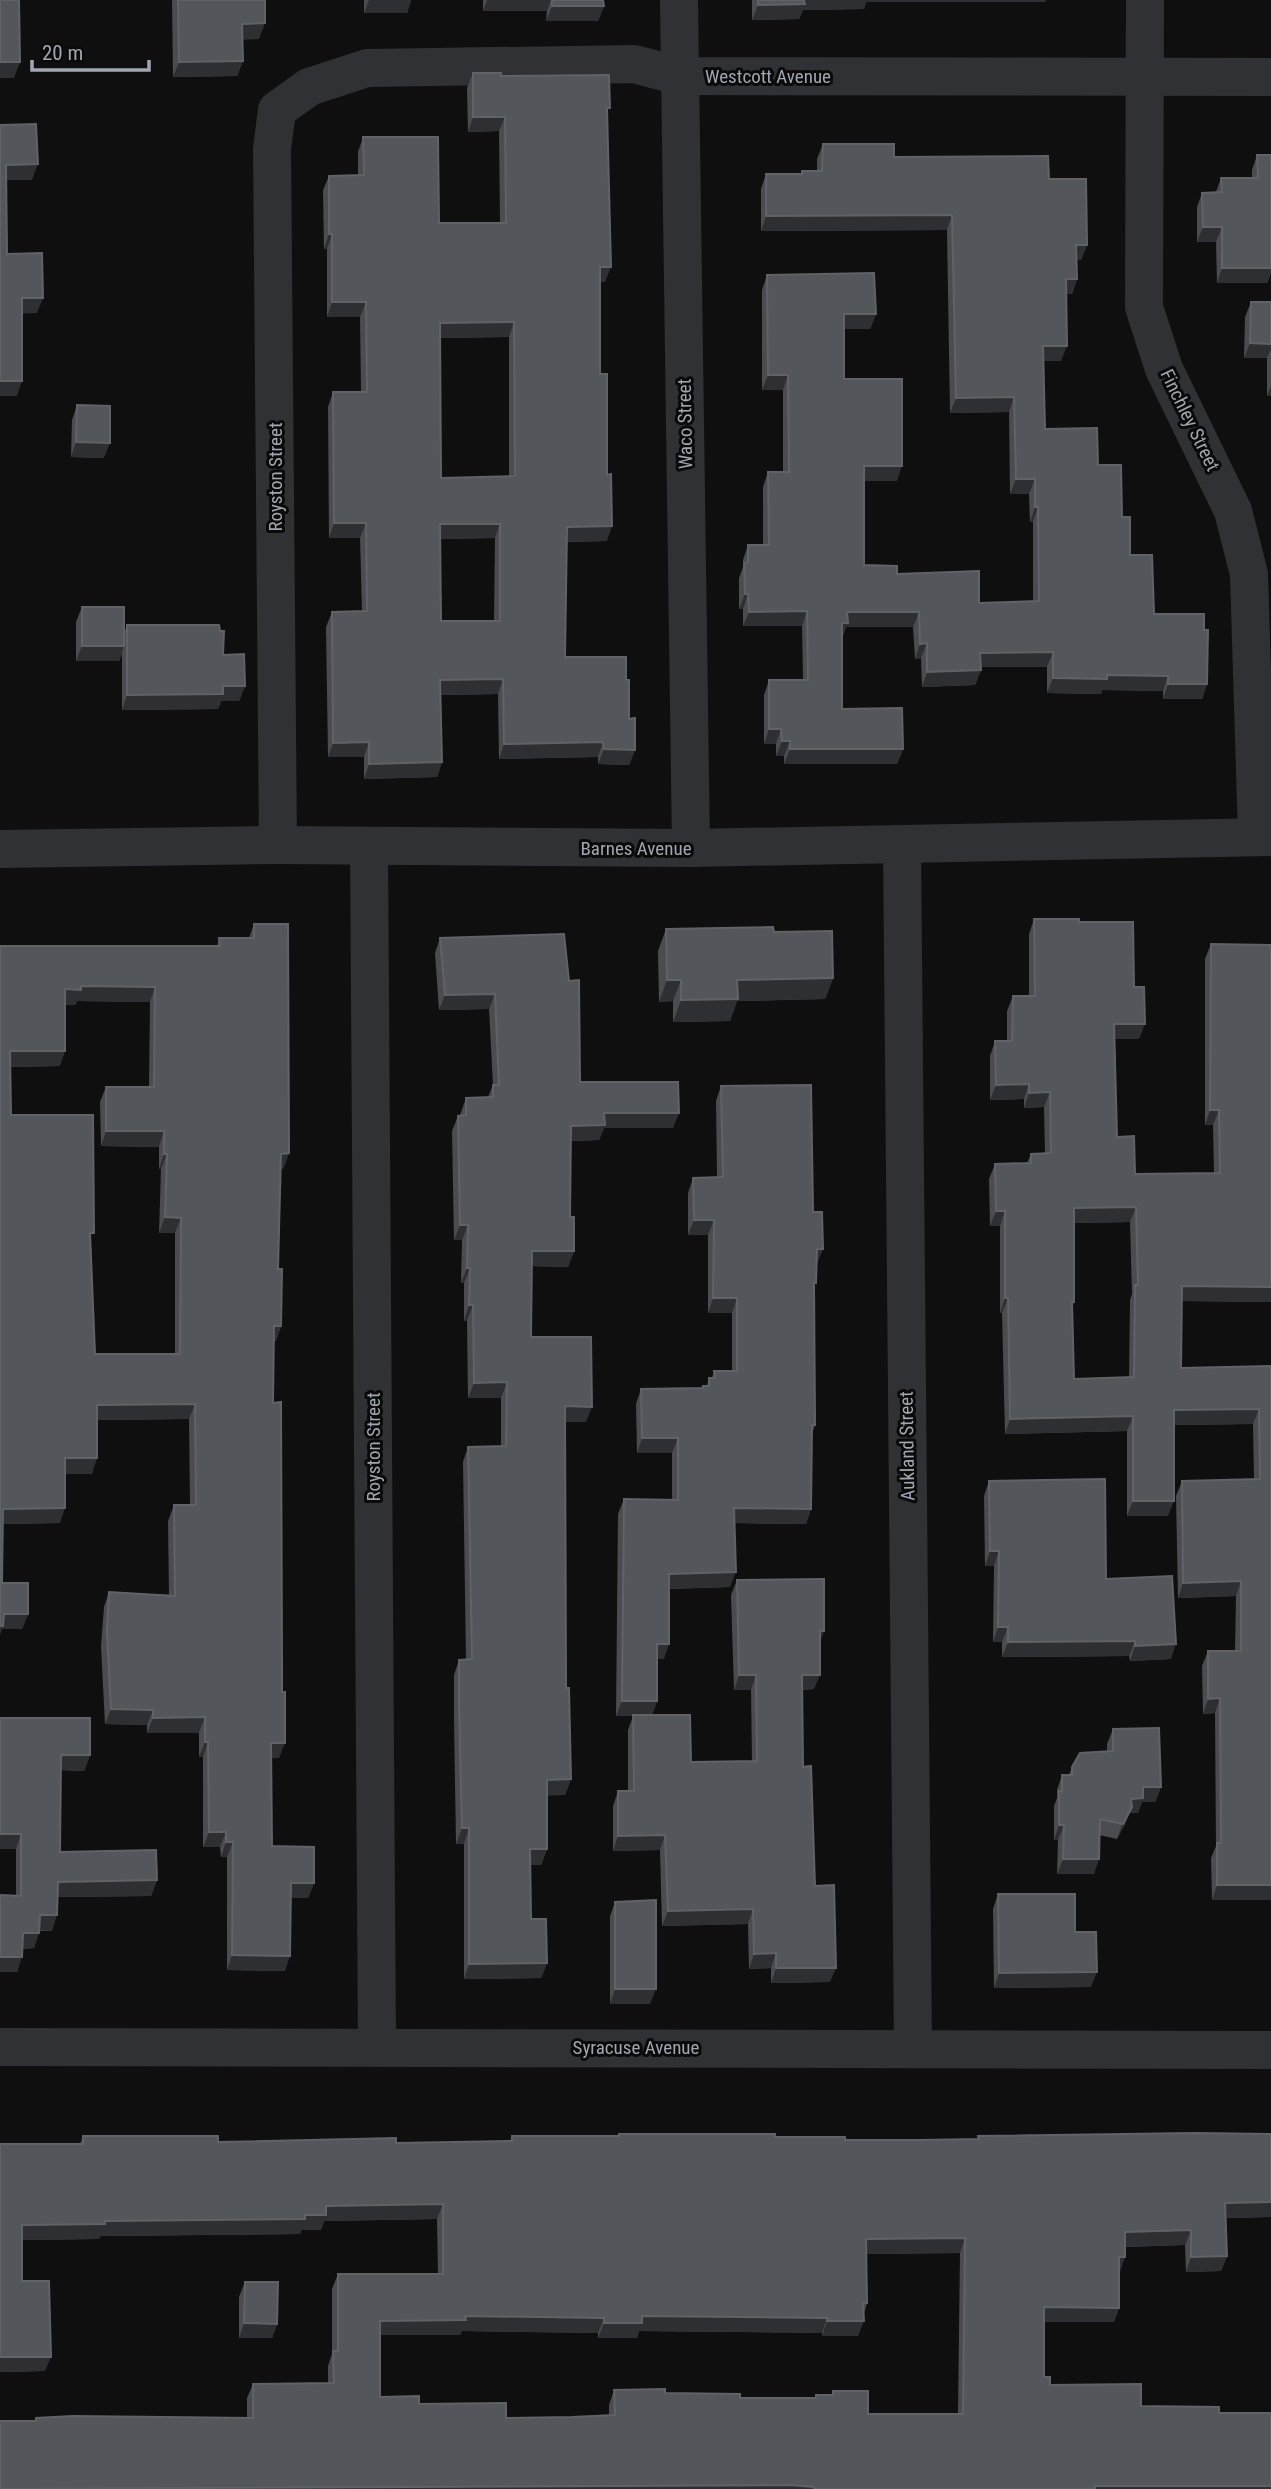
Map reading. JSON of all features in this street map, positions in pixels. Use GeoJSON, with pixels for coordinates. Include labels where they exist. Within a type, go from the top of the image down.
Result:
{"type":"FeatureCollection","features":[{"type":"Feature","properties":{"kind":"street","name":"Waco Street"},"geometry":{"type":"LineString","coordinates":[[679,0],[691,848]]}},
{"type":"Feature","properties":{"kind":"street","name":"Finchley Street"},"geometry":{"type":"LineString","coordinates":[[1145,0],[1144,307],[1164,369],[1233,511],[1249,574],[1264,837]]}},
{"type":"Feature","properties":{"kind":"street","name":"Westcott Avenue"},"geometry":{"type":"LineString","coordinates":[[277,110],[309,87],[367,68],[634,64],[680,76],[1271,77]]}},
{"type":"Feature","properties":{"kind":"street","name":"Royston Street"},"geometry":{"type":"LineString","coordinates":[[277,110],[272,149],[278,845]]}},
{"type":"Feature","properties":{"kind":"street","name":"Barnes Avenue"},"geometry":{"type":"LineString","coordinates":[[0,849],[278,845],[691,848],[1264,837]]}},
{"type":"Feature","properties":{"kind":"street","name":"Aukland Street"},"geometry":{"type":"LineString","coordinates":[[902,844],[913,2048]]}},
{"type":"Feature","properties":{"kind":"street","name":"Royston Street"},"geometry":{"type":"LineString","coordinates":[[369,846],[377,2047]]}},
{"type":"Feature","properties":{"kind":"street","name":"Syracuse Avenue"},"geometry":{"type":"LineString","coordinates":[[0,2047],[1271,2050]]}},
{"type":"Feature","properties":{"kind":"building"},"geometry":{"type":"Polygon","coordinates":[[[0,0],[19,0],[20,62],[0,62],[0,0]]]}},
{"type":"Feature","properties":{"kind":"building"},"geometry":{"type":"Polygon","coordinates":[[[178,0],[265,0],[265,23],[242,24],[243,61],[179,62],[178,0]]]}},
{"type":"Feature","properties":{"kind":"building"},"geometry":{"type":"Polygon","coordinates":[[[552,0],[603,0],[604,6],[552,6],[552,0]]]}},
{"type":"Feature","properties":{"kind":"building"},"geometry":{"type":"Polygon","coordinates":[[[758,0],[804,0],[805,4],[758,5],[758,0]]]}},
{"type":"Feature","properties":{"kind":"building"},"geometry":{"type":"Polygon","coordinates":[[[473,73],[501,73],[501,76],[609,75],[610,108],[607,108],[611,267],[600,267],[600,374],[607,374],[607,475],[611,474],[612,526],[567,527],[565,657],[626,657],[629,719],[635,718],[635,750],[604,749],[603,742],[504,744],[503,679],[440,680],[442,762],[369,764],[369,742],[333,743],[332,612],[367,611],[366,523],[334,523],[333,392],[367,392],[366,302],[332,302],[329,176],[364,175],[363,137],[438,137],[439,223],[506,223],[505,117],[473,117],[473,73]],[[514,322],[440,323],[441,478],[515,476],[514,322]],[[440,524],[441,621],[500,621],[500,524],[440,524]]]}},
{"type":"Feature","properties":{"kind":"building"},"geometry":{"type":"Polygon","coordinates":[[[36,124],[38,164],[6,165],[7,254],[42,253],[43,298],[22,298],[22,381],[0,381],[0,125],[36,124]]]}},
{"type":"Feature","properties":{"kind":"building"},"geometry":{"type":"Polygon","coordinates":[[[823,144],[894,144],[894,157],[1048,156],[1049,179],[1086,179],[1087,245],[1076,245],[1077,279],[1066,279],[1067,346],[1043,346],[1045,429],[1097,428],[1098,465],[1121,465],[1122,517],[1130,517],[1130,555],[1152,555],[1154,614],[1204,614],[1204,630],[1208,630],[1207,684],[1168,684],[1168,676],[1053,678],[1053,652],[980,653],[981,670],[927,672],[927,643],[920,644],[919,612],[847,612],[848,623],[842,623],[842,709],[902,708],[903,749],[790,749],[790,741],[782,741],[781,729],[769,729],[769,680],[808,680],[807,611],[749,612],[748,594],[745,594],[744,563],[748,562],[748,545],[769,545],[768,472],[789,472],[788,375],[768,375],[767,275],[874,273],[876,314],[844,314],[844,379],[902,379],[902,466],[864,466],[864,565],[897,566],[897,574],[979,571],[979,603],[1039,601],[1035,479],[1016,479],[1014,397],[956,398],[952,215],[766,216],[766,174],[822,171],[823,144]]]}},
{"type":"Feature","properties":{"kind":"building"},"geometry":{"type":"Polygon","coordinates":[[[1257,155],[1271,155],[1271,268],[1222,268],[1222,227],[1203,227],[1202,193],[1222,192],[1221,178],[1258,178],[1257,155]]]}},
{"type":"Feature","properties":{"kind":"building"},"geometry":{"type":"Polygon","coordinates":[[[1251,302],[1271,302],[1271,344],[1250,343],[1251,302]]]}},
{"type":"Feature","properties":{"kind":"building"},"geometry":{"type":"Polygon","coordinates":[[[77,405],[110,406],[110,443],[76,442],[77,405]]]}},
{"type":"Feature","properties":{"kind":"building"},"geometry":{"type":"Polygon","coordinates":[[[82,607],[124,607],[124,646],[82,646],[82,607]]]}},
{"type":"Feature","properties":{"kind":"building"},"geometry":{"type":"Polygon","coordinates":[[[127,625],[219,625],[220,631],[224,631],[223,655],[244,654],[245,686],[223,686],[223,694],[127,695],[127,625]]]}},
{"type":"Feature","properties":{"kind":"building"},"geometry":{"type":"Polygon","coordinates":[[[1034,919],[1133,922],[1134,987],[1144,987],[1145,1024],[1114,1024],[1117,1137],[1134,1136],[1135,1174],[1220,1173],[1219,1110],[1210,1110],[1211,944],[1271,945],[1271,1287],[1182,1286],[1181,1368],[1271,1366],[1271,1885],[1217,1885],[1217,1843],[1221,1843],[1220,1698],[1208,1699],[1208,1651],[1241,1651],[1241,1581],[1183,1583],[1182,1481],[1260,1479],[1259,1409],[1174,1410],[1174,1501],[1133,1501],[1133,1416],[1010,1419],[1005,1211],[996,1211],[995,1164],[1031,1163],[1031,1154],[1051,1153],[1050,1092],[1029,1093],[1029,1084],[996,1085],[995,1041],[1012,1041],[1013,996],[1035,996],[1034,919]],[[1136,1207],[1074,1208],[1074,1379],[1134,1377],[1135,1285],[1138,1285],[1136,1207]]]}},
{"type":"Feature","properties":{"kind":"building"},"geometry":{"type":"Polygon","coordinates":[[[254,924],[288,924],[289,1153],[281,1154],[278,1269],[282,1269],[281,1326],[274,1326],[273,1403],[281,1402],[282,1692],[285,1692],[285,1743],[271,1743],[272,1846],[314,1847],[314,1883],[291,1883],[290,1956],[232,1955],[233,1842],[226,1842],[226,1832],[209,1832],[208,1742],[205,1742],[205,1717],[153,1718],[153,1710],[111,1709],[107,1631],[109,1592],[175,1596],[174,1505],[196,1505],[195,1404],[97,1405],[97,1458],[65,1458],[65,1508],[3,1509],[2,1583],[28,1583],[28,1614],[4,1614],[3,1626],[0,1626],[0,946],[220,946],[219,938],[254,938],[254,924]],[[81,986],[81,990],[65,989],[65,1051],[10,1051],[11,1115],[93,1115],[94,1233],[90,1233],[95,1354],[180,1354],[181,1218],[165,1217],[167,1154],[164,1154],[164,1131],[106,1131],[106,1087],[154,1087],[155,987],[81,986]]]}},
{"type":"Feature","properties":{"kind":"building"},"geometry":{"type":"Polygon","coordinates":[[[773,927],[774,932],[832,931],[833,978],[737,980],[738,999],[681,1000],[681,980],[667,980],[666,929],[773,927]]]}},
{"type":"Feature","properties":{"kind":"building"},"geometry":{"type":"Polygon","coordinates":[[[564,934],[569,981],[579,980],[580,1082],[678,1082],[679,1113],[604,1113],[605,1125],[571,1126],[570,1217],[574,1217],[574,1251],[532,1251],[531,1337],[591,1337],[592,1407],[565,1406],[566,1688],[569,1688],[571,1779],[547,1780],[547,1849],[530,1849],[531,1919],[546,1919],[547,1963],[469,1964],[469,1828],[462,1828],[459,1703],[459,1660],[472,1659],[468,1447],[506,1446],[507,1382],[474,1383],[473,1305],[469,1305],[470,1268],[467,1268],[468,1225],[460,1225],[458,1116],[466,1115],[466,1098],[493,1097],[493,1085],[499,1085],[495,994],[445,995],[440,938],[564,934]]]}},
{"type":"Feature","properties":{"kind":"building"},"geometry":{"type":"Polygon","coordinates":[[[811,1085],[813,1212],[822,1212],[823,1249],[817,1249],[814,1283],[815,1425],[812,1425],[811,1509],[734,1508],[736,1572],[669,1574],[669,1644],[657,1644],[657,1701],[622,1701],[624,1499],[678,1500],[678,1438],[642,1438],[641,1389],[703,1388],[709,1386],[709,1378],[715,1378],[714,1371],[737,1371],[737,1298],[713,1298],[714,1220],[694,1220],[693,1178],[723,1177],[721,1086],[811,1085]]]}},
{"type":"Feature","properties":{"kind":"building"},"geometry":{"type":"Polygon","coordinates":[[[1105,1479],[1106,1579],[1172,1576],[1176,1644],[1135,1646],[1135,1641],[1008,1642],[1008,1627],[998,1627],[999,1551],[990,1551],[989,1481],[1105,1479]]]}},
{"type":"Feature","properties":{"kind":"building"},"geometry":{"type":"Polygon","coordinates":[[[824,1579],[824,1631],[820,1631],[820,1675],[802,1675],[803,1767],[811,1766],[815,1886],[834,1885],[836,1968],[776,1968],[776,1953],[754,1954],[753,1909],[668,1911],[665,1835],[618,1836],[618,1791],[634,1791],[633,1715],[690,1715],[691,1762],[757,1761],[756,1675],[739,1675],[737,1580],[824,1579]]]}},
{"type":"Feature","properties":{"kind":"building"},"geometry":{"type":"Polygon","coordinates":[[[0,1718],[90,1718],[90,1755],[62,1755],[61,1758],[60,1852],[156,1850],[157,1880],[58,1882],[57,1915],[40,1915],[39,1933],[23,1933],[22,1957],[0,1957],[0,1895],[21,1896],[21,1834],[0,1834],[0,1718]]]}},
{"type":"Feature","properties":{"kind":"building"},"geometry":{"type":"Polygon","coordinates":[[[1159,1728],[1161,1787],[1143,1787],[1143,1798],[1131,1799],[1132,1807],[1123,1824],[1100,1819],[1099,1859],[1063,1859],[1064,1825],[1059,1825],[1062,1775],[1072,1775],[1072,1767],[1080,1753],[1113,1751],[1113,1729],[1159,1728]]]}},
{"type":"Feature","properties":{"kind":"building"},"geometry":{"type":"Polygon","coordinates":[[[998,1894],[1075,1894],[1075,1932],[1096,1932],[1097,1972],[999,1973],[998,1894]]]}},
{"type":"Feature","properties":{"kind":"building"},"geometry":{"type":"Polygon","coordinates":[[[656,1900],[656,1989],[615,1989],[615,1902],[656,1900]]]}},
{"type":"Feature","properties":{"kind":"building"},"geometry":{"type":"Polygon","coordinates":[[[619,2134],[775,2134],[775,2137],[845,2137],[845,2140],[979,2139],[978,2136],[1271,2134],[1271,2202],[1225,2203],[1227,2256],[1191,2257],[1191,2230],[1125,2232],[1125,2257],[1119,2257],[1119,2308],[1044,2307],[1044,2377],[1050,2377],[1050,2385],[1141,2384],[1141,2406],[1219,2407],[1219,2413],[1271,2413],[1271,2486],[1095,2486],[1095,2489],[814,2489],[791,2485],[0,2489],[0,2421],[36,2421],[36,2418],[73,2416],[253,2418],[253,2384],[334,2383],[333,2351],[338,2351],[338,2274],[443,2274],[443,2204],[326,2206],[326,2215],[305,2215],[305,2219],[105,2221],[105,2224],[22,2225],[22,2281],[49,2281],[51,2357],[0,2357],[0,2144],[83,2144],[83,2136],[218,2136],[218,2142],[396,2138],[396,2143],[512,2141],[512,2136],[619,2134]],[[965,2238],[866,2239],[867,2303],[863,2303],[864,2321],[827,2321],[827,2318],[642,2316],[642,2323],[604,2323],[604,2318],[465,2316],[466,2320],[380,2321],[380,2397],[419,2396],[419,2404],[506,2403],[506,2418],[615,2415],[614,2390],[665,2389],[665,2393],[740,2394],[740,2398],[816,2398],[816,2395],[833,2395],[833,2391],[868,2391],[868,2414],[963,2414],[965,2238]]]}},
{"type":"Feature","properties":{"kind":"building"},"geometry":{"type":"Polygon","coordinates":[[[245,2282],[278,2282],[277,2324],[244,2323],[245,2282]]]}}]}
